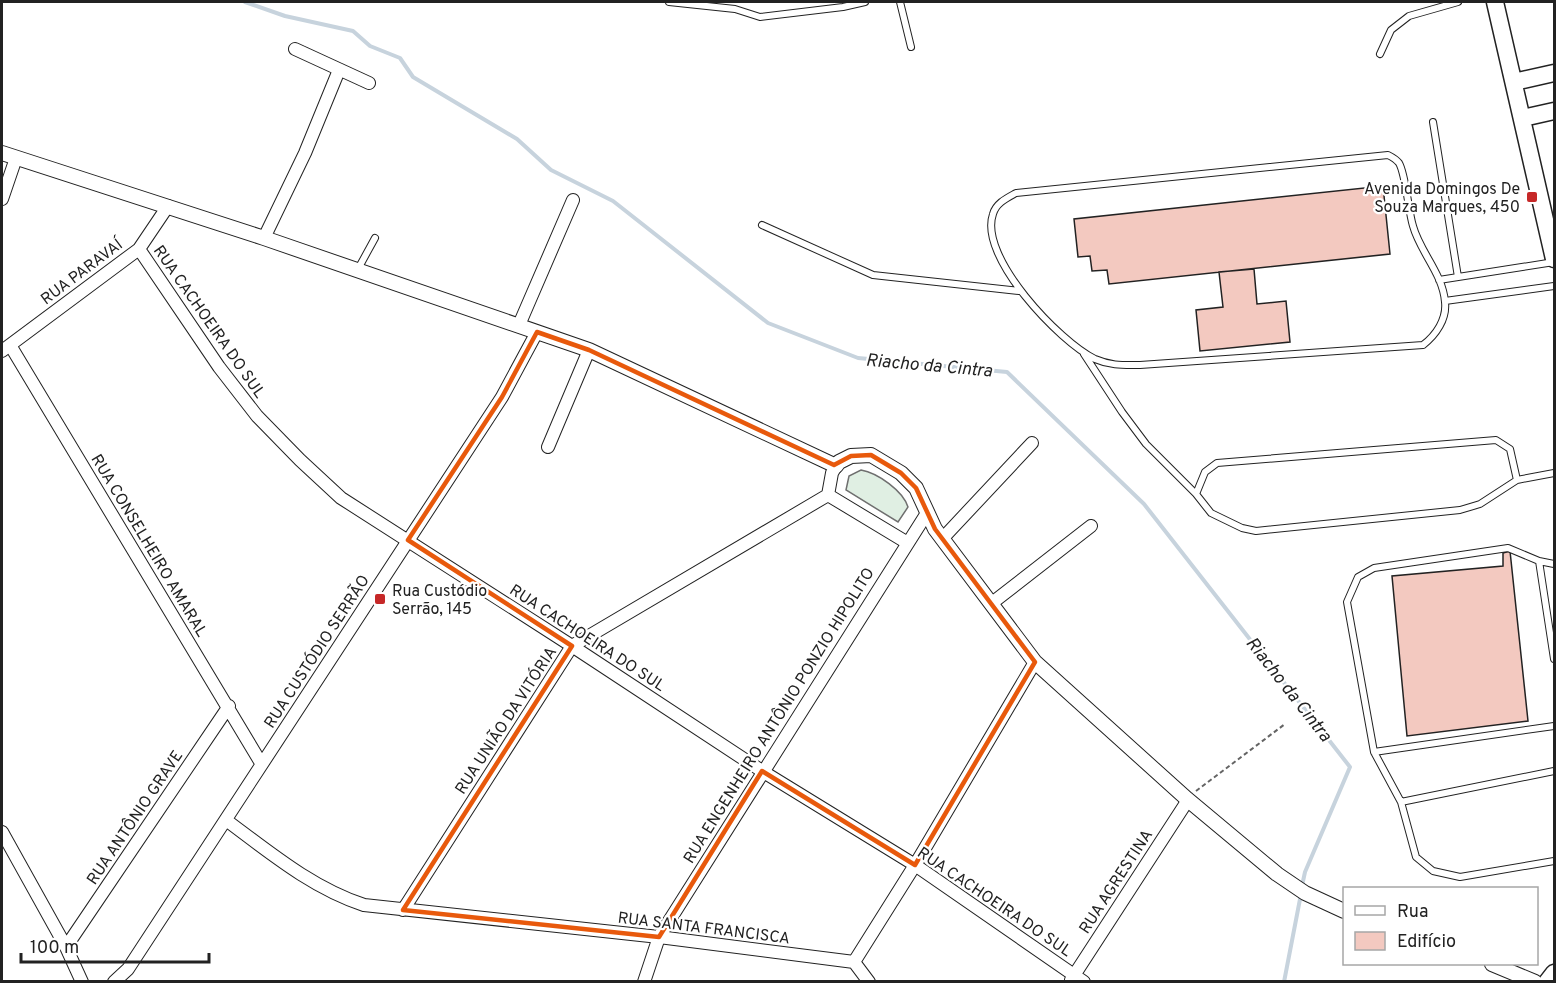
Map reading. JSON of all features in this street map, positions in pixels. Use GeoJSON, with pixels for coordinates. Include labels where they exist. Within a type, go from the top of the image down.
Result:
{"type":"FeatureCollection","features":[{"type":"Feature","properties":{"kind":"main road"},"geometry":{"type":"LineString","coordinates":[[1495,2],[1554,260]]}},
{"type":"Feature","properties":{"kind":"main road"},"geometry":{"type":"LineString","coordinates":[[1514,82],[1554,73]]}},
{"type":"Feature","properties":{"kind":"main road"},"geometry":{"type":"LineString","coordinates":[[1523,118],[1554,111]]}},
{"type":"Feature","properties":{"kind":"main road"},"geometry":{"type":"LineString","coordinates":[[1547,981],[1554,973]]}},
{"type":"Feature","properties":{"kind":"street"},"geometry":{"type":"LineString","coordinates":[[295,49],[369,83]]}},
{"type":"Feature","properties":{"kind":"street"},"geometry":{"type":"LineString","coordinates":[[264,238],[304,153],[339,70]]}},
{"type":"Feature","properties":{"kind":"street"},"geometry":{"type":"LineString","coordinates":[[2,153],[264,238],[589,351],[836,466]]}},
{"type":"Feature","properties":{"kind":"street"},"geometry":{"type":"LineString","coordinates":[[2,199],[16,158]]}},
{"type":"Feature","properties":{"kind":"street"},"geometry":{"type":"LineString","coordinates":[[519,325],[573,200]]}},
{"type":"Feature","properties":{"kind":"street","name":"RUA PARAVAÍ"},"geometry":{"type":"LineString","coordinates":[[6,348],[139,249],[168,206]]}},
{"type":"Feature","properties":{"kind":"street","name":"RUA CACHOEIRA DO SUL"},"geometry":{"type":"LineString","coordinates":[[139,249],[219,367],[257,416],[300,460],[342,498],[762,771],[915,865],[1076,979]]}},
{"type":"Feature","properties":{"kind":"street","name":"RUA CUSTÓDIO SERRÃO"},"geometry":{"type":"LineString","coordinates":[[114,981],[128,969],[502,397],[537,332]]}},
{"type":"Feature","properties":{"kind":"street","name":"RUA CONSELHEIRO AMARAL"},"geometry":{"type":"LineString","coordinates":[[6,348],[261,763]]}},
{"type":"Feature","properties":{"kind":"street"},"geometry":{"type":"LineString","coordinates":[[548,447],[589,351]]}},
{"type":"Feature","properties":{"kind":"street"},"geometry":{"type":"LineString","coordinates":[[943,538],[1032,443]]}},
{"type":"Feature","properties":{"kind":"street"},"geometry":{"type":"LineString","coordinates":[[906,542],[828,495],[830,478],[839,462],[851,456],[871,455],[902,473],[916,488],[935,530],[1035,662],[1187,799],[1277,874],[1309,895],[1343,911]]}},
{"type":"Feature","properties":{"kind":"street","name":"RUA UNIÃO DA VITÓRIA"},"geometry":{"type":"LineString","coordinates":[[403,910],[572,646],[828,495]]}},
{"type":"Feature","properties":{"kind":"street","name":"RUA ENGENHEIRO ANTÔNIO PONZIO HIPOLITO"},"geometry":{"type":"LineString","coordinates":[[644,981],[659,937],[906,542],[927,513]]}},
{"type":"Feature","properties":{"kind":"street"},"geometry":{"type":"LineString","coordinates":[[992,603],[1091,526]]}},
{"type":"Feature","properties":{"kind":"street"},"geometry":{"type":"LineString","coordinates":[[868,981],[854,962],[915,865],[1035,662]]}},
{"type":"Feature","properties":{"kind":"street","name":"RUA ANTÔNIO GRAVE"},"geometry":{"type":"LineString","coordinates":[[66,947],[228,706]]}},
{"type":"Feature","properties":{"kind":"street","name":"RUA AGRESTINA"},"geometry":{"type":"LineString","coordinates":[[1076,979],[1187,799]]}},
{"type":"Feature","properties":{"kind":"street","name":"RUA SANTA FRANCISCA"},"geometry":{"type":"LineString","coordinates":[[226,820],[300,874],[328,891],[364,905],[659,937],[854,962]]}},
{"type":"Feature","properties":{"kind":"street"},"geometry":{"type":"LineString","coordinates":[[2,832],[66,947],[82,981]]}},
{"type":"Feature","properties":{"kind":"street"},"geometry":{"type":"LineString","coordinates":[[1497,965],[1535,981]]}},
{"type":"Feature","properties":{"kind":"lane"},"geometry":{"type":"LineString","coordinates":[[669,2],[735,9],[760,17],[843,7],[865,2]]}},
{"type":"Feature","properties":{"kind":"lane"},"geometry":{"type":"LineString","coordinates":[[900,2],[911,47]]}},
{"type":"Feature","properties":{"kind":"lane"},"geometry":{"type":"LineString","coordinates":[[1380,54],[1391,30],[1409,16],[1458,2]]}},
{"type":"Feature","properties":{"kind":"lane"},"geometry":{"type":"LineString","coordinates":[[1433,122],[1458,277]]}},
{"type":"Feature","properties":{"kind":"lane"},"geometry":{"type":"LineString","coordinates":[[1388,154],[1400,164],[1413,226],[1423,252],[1439,280],[1445,301],[1445,312],[1432,338],[1423,345],[1140,365],[1111,365],[1082,351],[1043,317],[1019,291],[1001,259],[992,235],[992,216],[996,207],[1016,193],[1388,154]]}},
{"type":"Feature","properties":{"kind":"lane"},"geometry":{"type":"LineString","coordinates":[[762,225],[873,274],[1019,291]]}},
{"type":"Feature","properties":{"kind":"lane"},"geometry":{"type":"LineString","coordinates":[[357,270],[375,238]]}},
{"type":"Feature","properties":{"kind":"lane"},"geometry":{"type":"LineString","coordinates":[[1439,280],[1554,260]]}},
{"type":"Feature","properties":{"kind":"lane"},"geometry":{"type":"LineString","coordinates":[[1445,301],[1554,286]]}},
{"type":"Feature","properties":{"kind":"lane"},"geometry":{"type":"LineString","coordinates":[[1082,351],[1146,444],[1196,494],[1211,513],[1242,528],[1256,531],[1460,510],[1480,504],[1517,480],[1554,473]]}},
{"type":"Feature","properties":{"kind":"lane"},"geometry":{"type":"LineString","coordinates":[[1196,494],[1205,472],[1217,463],[1496,440],[1510,449],[1517,480]]}},
{"type":"Feature","properties":{"kind":"lane"},"geometry":{"type":"LineString","coordinates":[[1554,564],[1539,561],[1508,548],[1374,568],[1358,577],[1347,602],[1374,752],[1401,802],[1416,856],[1433,871],[1460,877],[1554,861]]}},
{"type":"Feature","properties":{"kind":"lane"},"geometry":{"type":"LineString","coordinates":[[1539,561],[1554,659]]}},
{"type":"Feature","properties":{"kind":"lane"},"geometry":{"type":"LineString","coordinates":[[1374,752],[1554,726]]}},
{"type":"Feature","properties":{"kind":"lane"},"geometry":{"type":"LineString","coordinates":[[1401,802],[1554,771]]}},
{"type":"Feature","properties":{"kind":"path"},"geometry":{"type":"LineString","coordinates":[[1187,799],[1285,724]]}},
{"type":"Feature","properties":{"kind":"highlighted area"},"geometry":{"type":"Polygon","coordinates":[[[537,332],[589,350],[834,465],[851,456],[871,455],[901,473],[916,488],[935,529],[1035,662],[915,865],[762,771],[659,937],[403,910],[572,646],[408,540],[502,397],[537,332]]]}},
{"type":"Feature","properties":{"kind":"green space"},"geometry":{"type":"Polygon","coordinates":[[[861,470],[875,475],[901,495],[908,507],[898,522],[846,490],[849,476],[861,470]]]}},
{"type":"Feature","properties":{"kind":"building"},"geometry":{"type":"Polygon","coordinates":[[[1383,186],[1390,254],[1109,284],[1107,270],[1092,271],[1090,256],[1078,257],[1074,219],[1383,186]]]}},
{"type":"Feature","properties":{"kind":"building"},"geometry":{"type":"Polygon","coordinates":[[[1254,269],[1257,304],[1286,301],[1290,342],[1200,351],[1196,310],[1223,307],[1219,272],[1254,269]]]}},
{"type":"Feature","properties":{"kind":"building"},"geometry":{"type":"Polygon","coordinates":[[[1510,551],[1528,721],[1407,736],[1392,576],[1503,566],[1503,553],[1510,551]]]}},
{"type":"Feature","properties":{"kind":"waterway","name":"Riacho da Cintra"},"geometry":{"type":"LineString","coordinates":[[245,2],[285,16],[353,31],[370,46],[400,58],[413,77],[517,139],[551,170],[613,201],[768,323],[858,358],[1007,372],[1144,504],[1350,767],[1305,872],[1302,886]]}},
{"type":"Feature","properties":{"kind":"waterway","name":"Riacho da Cintra"},"geometry":{"type":"LineString","coordinates":[[1284,982],[1301,894]]}},
{"type":"Feature","properties":{"kind":"place","name":"Avenida Domingos De Souza Marques, 450"},"geometry":{"type":"Point","coordinates":[1532,197]}},
{"type":"Feature","properties":{"kind":"place","name":"Rua Custódio Serrão, 145"},"geometry":{"type":"Point","coordinates":[380,599]}}]}
